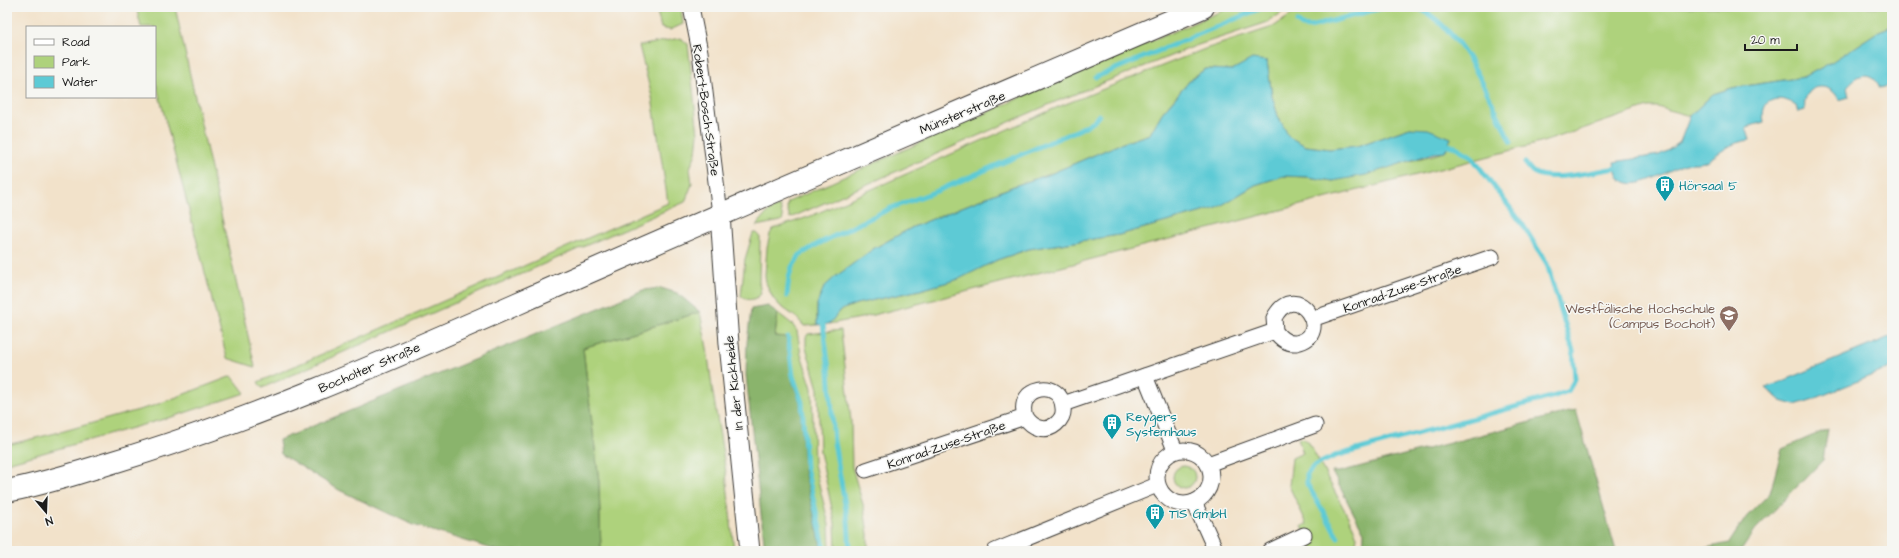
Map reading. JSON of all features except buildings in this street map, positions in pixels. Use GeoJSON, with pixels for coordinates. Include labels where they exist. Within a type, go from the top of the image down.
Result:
{"type":"FeatureCollection","features":[{"type":"Feature","properties":{"kind":"main road","name":"Münsterstraße"},"geometry":{"type":"LineString","coordinates":[[720,214],[938,122],[1203,7]]}},
{"type":"Feature","properties":{"kind":"main road","name":"Bocholter Straße"},"geometry":{"type":"LineString","coordinates":[[7,492],[34,486],[146,452],[249,417],[452,332],[720,214]]}},
{"type":"Feature","properties":{"kind":"street","name":"Robert-Bosch-Straße"},"geometry":{"type":"LineString","coordinates":[[691,7],[700,52],[720,214]]}},
{"type":"Feature","properties":{"kind":"street","name":"In der Kickheide"},"geometry":{"type":"LineString","coordinates":[[720,214],[728,344],[750,551]]}},
{"type":"Feature","properties":{"kind":"street","name":"Konrad-Zuse-Straße"},"geometry":{"type":"LineString","coordinates":[[1312,319],[1492,257]]}},
{"type":"Feature","properties":{"kind":"street"},"geometry":{"type":"LineString","coordinates":[[1297,304],[1310,312],[1313,325],[1308,336],[1298,342],[1285,341],[1279,337],[1275,331],[1274,318],[1283,306],[1297,304]]}},
{"type":"Feature","properties":{"kind":"street"},"geometry":{"type":"LineString","coordinates":[[1063,404],[1275,331]]}},
{"type":"Feature","properties":{"kind":"street"},"geometry":{"type":"LineString","coordinates":[[1145,376],[1175,450]]}},
{"type":"Feature","properties":{"kind":"street"},"geometry":{"type":"LineString","coordinates":[[1040,389],[1047,389],[1060,397],[1063,404],[1061,418],[1051,428],[1039,429],[1028,423],[1025,417],[1023,404],[1032,392],[1040,389]]}},
{"type":"Feature","properties":{"kind":"street","name":"Konrad-Zuse-Straße"},"geometry":{"type":"LineString","coordinates":[[866,470],[1025,417]]}},
{"type":"Feature","properties":{"kind":"street"},"geometry":{"type":"LineString","coordinates":[[1208,464],[1315,425]]}},
{"type":"Feature","properties":{"kind":"street"},"geometry":{"type":"LineString","coordinates":[[1185,449],[1194,451],[1202,456],[1208,464],[1211,479],[1210,486],[1206,493],[1194,502],[1185,504],[1176,503],[1168,500],[1161,493],[1157,485],[1156,476],[1161,460],[1168,454],[1175,450],[1185,449]]}},
{"type":"Feature","properties":{"kind":"street"},"geometry":{"type":"LineString","coordinates":[[994,551],[1157,485]]}},
{"type":"Feature","properties":{"kind":"street"},"geometry":{"type":"LineString","coordinates":[[1194,502],[1216,551]]}},
{"type":"Feature","properties":{"kind":"street"},"geometry":{"type":"LineString","coordinates":[[1270,551],[1304,535]]}},
{"type":"Feature","properties":{"kind":"green space"},"geometry":{"type":"Polygon","coordinates":[[[136,7],[175,7],[255,367],[227,358],[156,83],[156,26],[141,26],[136,7]]]}},
{"type":"Feature","properties":{"kind":"green space"},"geometry":{"type":"Polygon","coordinates":[[[656,7],[681,7],[683,24],[670,30],[661,28],[656,7]]]}},
{"type":"Feature","properties":{"kind":"green space"},"geometry":{"type":"Polygon","coordinates":[[[1231,7],[1290,7],[1268,22],[1198,45],[1055,102],[790,218],[787,208],[788,202],[1044,87],[1231,7]]]}},
{"type":"Feature","properties":{"kind":"green space"},"geometry":{"type":"Polygon","coordinates":[[[1303,7],[1892,7],[1892,26],[1879,31],[1831,63],[1804,77],[1732,88],[1713,94],[1690,116],[1657,107],[1648,107],[1540,143],[961,293],[861,318],[829,324],[841,310],[856,304],[920,290],[958,279],[997,260],[1029,249],[1119,235],[1217,208],[1255,185],[1283,176],[1308,177],[1333,181],[1445,152],[1451,138],[1410,128],[1357,146],[1330,149],[1306,146],[1288,137],[1278,116],[1272,96],[1267,61],[1252,60],[1232,70],[1206,69],[1193,77],[1172,101],[1162,113],[1150,134],[1120,144],[1050,174],[1014,186],[913,227],[873,249],[859,260],[817,304],[817,325],[804,326],[797,318],[779,305],[773,298],[766,283],[765,275],[767,248],[770,234],[773,229],[811,216],[1058,107],[1205,49],[1273,27],[1303,7]]]}},
{"type":"Feature","properties":{"kind":"green space"},"geometry":{"type":"Polygon","coordinates":[[[680,38],[688,44],[698,134],[696,153],[690,168],[692,184],[685,202],[262,388],[258,382],[668,203],[652,97],[639,46],[680,38]]]}},
{"type":"Feature","properties":{"kind":"green space"},"geometry":{"type":"Polygon","coordinates":[[[778,206],[780,207],[783,219],[781,221],[756,226],[769,211],[778,206]]]}},
{"type":"Feature","properties":{"kind":"green space"},"geometry":{"type":"Polygon","coordinates":[[[753,233],[757,233],[760,236],[759,282],[761,294],[754,299],[749,300],[741,296],[745,259],[753,233]]]}},
{"type":"Feature","properties":{"kind":"green space"},"geometry":{"type":"Polygon","coordinates":[[[661,288],[677,293],[700,312],[583,348],[599,482],[601,551],[499,551],[413,525],[339,490],[281,454],[279,440],[643,290],[661,288]]]}},
{"type":"Feature","properties":{"kind":"green space"},"geometry":{"type":"Polygon","coordinates":[[[768,306],[778,313],[775,336],[786,337],[793,383],[800,402],[804,470],[820,542],[820,551],[765,551],[746,375],[747,343],[751,309],[768,306]]]}},
{"type":"Feature","properties":{"kind":"green space"},"geometry":{"type":"Polygon","coordinates":[[[700,312],[726,473],[734,551],[601,551],[599,482],[583,348],[700,312]]]}},
{"type":"Feature","properties":{"kind":"green space"},"geometry":{"type":"Polygon","coordinates":[[[778,313],[792,324],[797,331],[801,354],[812,388],[814,464],[829,525],[830,551],[820,551],[820,542],[804,469],[800,402],[793,383],[786,337],[775,336],[778,313]]]}},
{"type":"Feature","properties":{"kind":"green space"},"geometry":{"type":"Polygon","coordinates":[[[841,330],[851,421],[852,467],[864,508],[868,534],[868,551],[836,551],[835,523],[820,452],[818,389],[806,347],[806,337],[808,334],[841,330]]]}},
{"type":"Feature","properties":{"kind":"green space"},"geometry":{"type":"Polygon","coordinates":[[[232,376],[245,393],[175,416],[7,463],[7,445],[153,406],[232,376]]]}},
{"type":"Feature","properties":{"kind":"green space"},"geometry":{"type":"Polygon","coordinates":[[[1576,410],[1616,551],[1374,551],[1363,548],[1364,533],[1332,472],[1339,472],[1576,410]]]}},
{"type":"Feature","properties":{"kind":"green space"},"geometry":{"type":"Polygon","coordinates":[[[1828,429],[1823,460],[1755,530],[1741,551],[1691,551],[1729,543],[1747,516],[1770,493],[1782,449],[1828,429]]]}},
{"type":"Feature","properties":{"kind":"green space"},"geometry":{"type":"Polygon","coordinates":[[[1300,438],[1308,441],[1353,526],[1357,537],[1355,551],[1314,551],[1302,526],[1307,524],[1289,486],[1292,458],[1303,453],[1298,439],[1300,438]]]}},
{"type":"Feature","properties":{"kind":"green space"},"geometry":{"type":"Polygon","coordinates":[[[1180,466],[1188,466],[1195,473],[1195,481],[1188,488],[1180,488],[1173,481],[1173,473],[1180,466]]]}},
{"type":"Feature","properties":{"kind":"water"},"geometry":{"type":"Polygon","coordinates":[[[1892,26],[1892,85],[1880,88],[1873,78],[1865,75],[1860,76],[1851,82],[1847,87],[1849,97],[1839,100],[1835,93],[1829,89],[1817,87],[1807,95],[1805,110],[1798,112],[1796,105],[1790,102],[1777,99],[1772,100],[1767,103],[1764,108],[1764,122],[1746,127],[1750,140],[1731,145],[1704,162],[1690,163],[1679,166],[1644,182],[1635,184],[1627,183],[1620,179],[1614,162],[1659,155],[1667,151],[1680,142],[1690,116],[1713,94],[1732,88],[1804,77],[1830,63],[1879,31],[1892,26]]]}},
{"type":"Feature","properties":{"kind":"water"},"geometry":{"type":"Polygon","coordinates":[[[1252,59],[1267,61],[1272,96],[1278,116],[1289,137],[1306,146],[1330,149],[1357,146],[1410,128],[1428,129],[1451,138],[1445,152],[1434,153],[1366,175],[1333,181],[1308,177],[1283,176],[1255,185],[1217,208],[1119,235],[1029,249],[997,260],[959,279],[920,290],[856,304],[841,310],[829,324],[817,325],[817,304],[824,287],[873,249],[913,227],[1014,186],[1050,174],[1120,144],[1150,134],[1162,113],[1193,77],[1206,69],[1232,70],[1252,59]]]}},
{"type":"Feature","properties":{"kind":"water"},"geometry":{"type":"Polygon","coordinates":[[[1892,336],[1892,367],[1814,399],[1795,405],[1781,401],[1766,388],[1892,336]]]}},
{"type":"Feature","properties":{"kind":"waterway"},"geometry":{"type":"LineString","coordinates":[[1096,77],[1264,7]]}},
{"type":"Feature","properties":{"kind":"waterway"},"geometry":{"type":"LineString","coordinates":[[1297,22],[1302,26],[1310,27],[1385,7]]}},
{"type":"Feature","properties":{"kind":"waterway"},"geometry":{"type":"LineString","coordinates":[[1417,7],[1434,18],[1449,32],[1462,48],[1484,85],[1511,142]]}},
{"type":"Feature","properties":{"kind":"waterway"},"geometry":{"type":"LineString","coordinates":[[787,296],[789,277],[792,267],[800,255],[816,245],[891,208],[937,191],[1078,130],[1093,122],[1099,115]]}},
{"type":"Feature","properties":{"kind":"waterway"},"geometry":{"type":"LineString","coordinates":[[1338,537],[1307,484],[1307,474],[1314,466],[1335,456],[1555,396],[1568,391],[1575,379],[1573,351],[1547,264],[1523,225],[1471,156],[1456,147],[1448,145]]}},
{"type":"Feature","properties":{"kind":"waterway"},"geometry":{"type":"LineString","coordinates":[[1525,163],[1533,172],[1540,175],[1550,176],[1573,175],[1616,168]]}},
{"type":"Feature","properties":{"kind":"waterway"},"geometry":{"type":"LineString","coordinates":[[823,324],[829,370],[834,442],[848,521],[850,551]]}},
{"type":"Feature","properties":{"kind":"waterway"},"geometry":{"type":"LineString","coordinates":[[788,337],[793,376],[802,402],[806,467],[823,542],[823,551]]}},
{"type":"Feature","properties":{"kind":"place","name":"Hörsaal 5"},"geometry":{"type":"Point","coordinates":[1665,202]}},
{"type":"Feature","properties":{"kind":"place","name":"Westfälische Hochschule (Campus Bocholt)"},"geometry":{"type":"Point","coordinates":[1729,332]}},
{"type":"Feature","properties":{"kind":"place","name":"Reygers Systemhaus"},"geometry":{"type":"Point","coordinates":[1112,440]}},
{"type":"Feature","properties":{"kind":"place","name":"TIS GmbH"},"geometry":{"type":"Point","coordinates":[1155,530]}}]}
